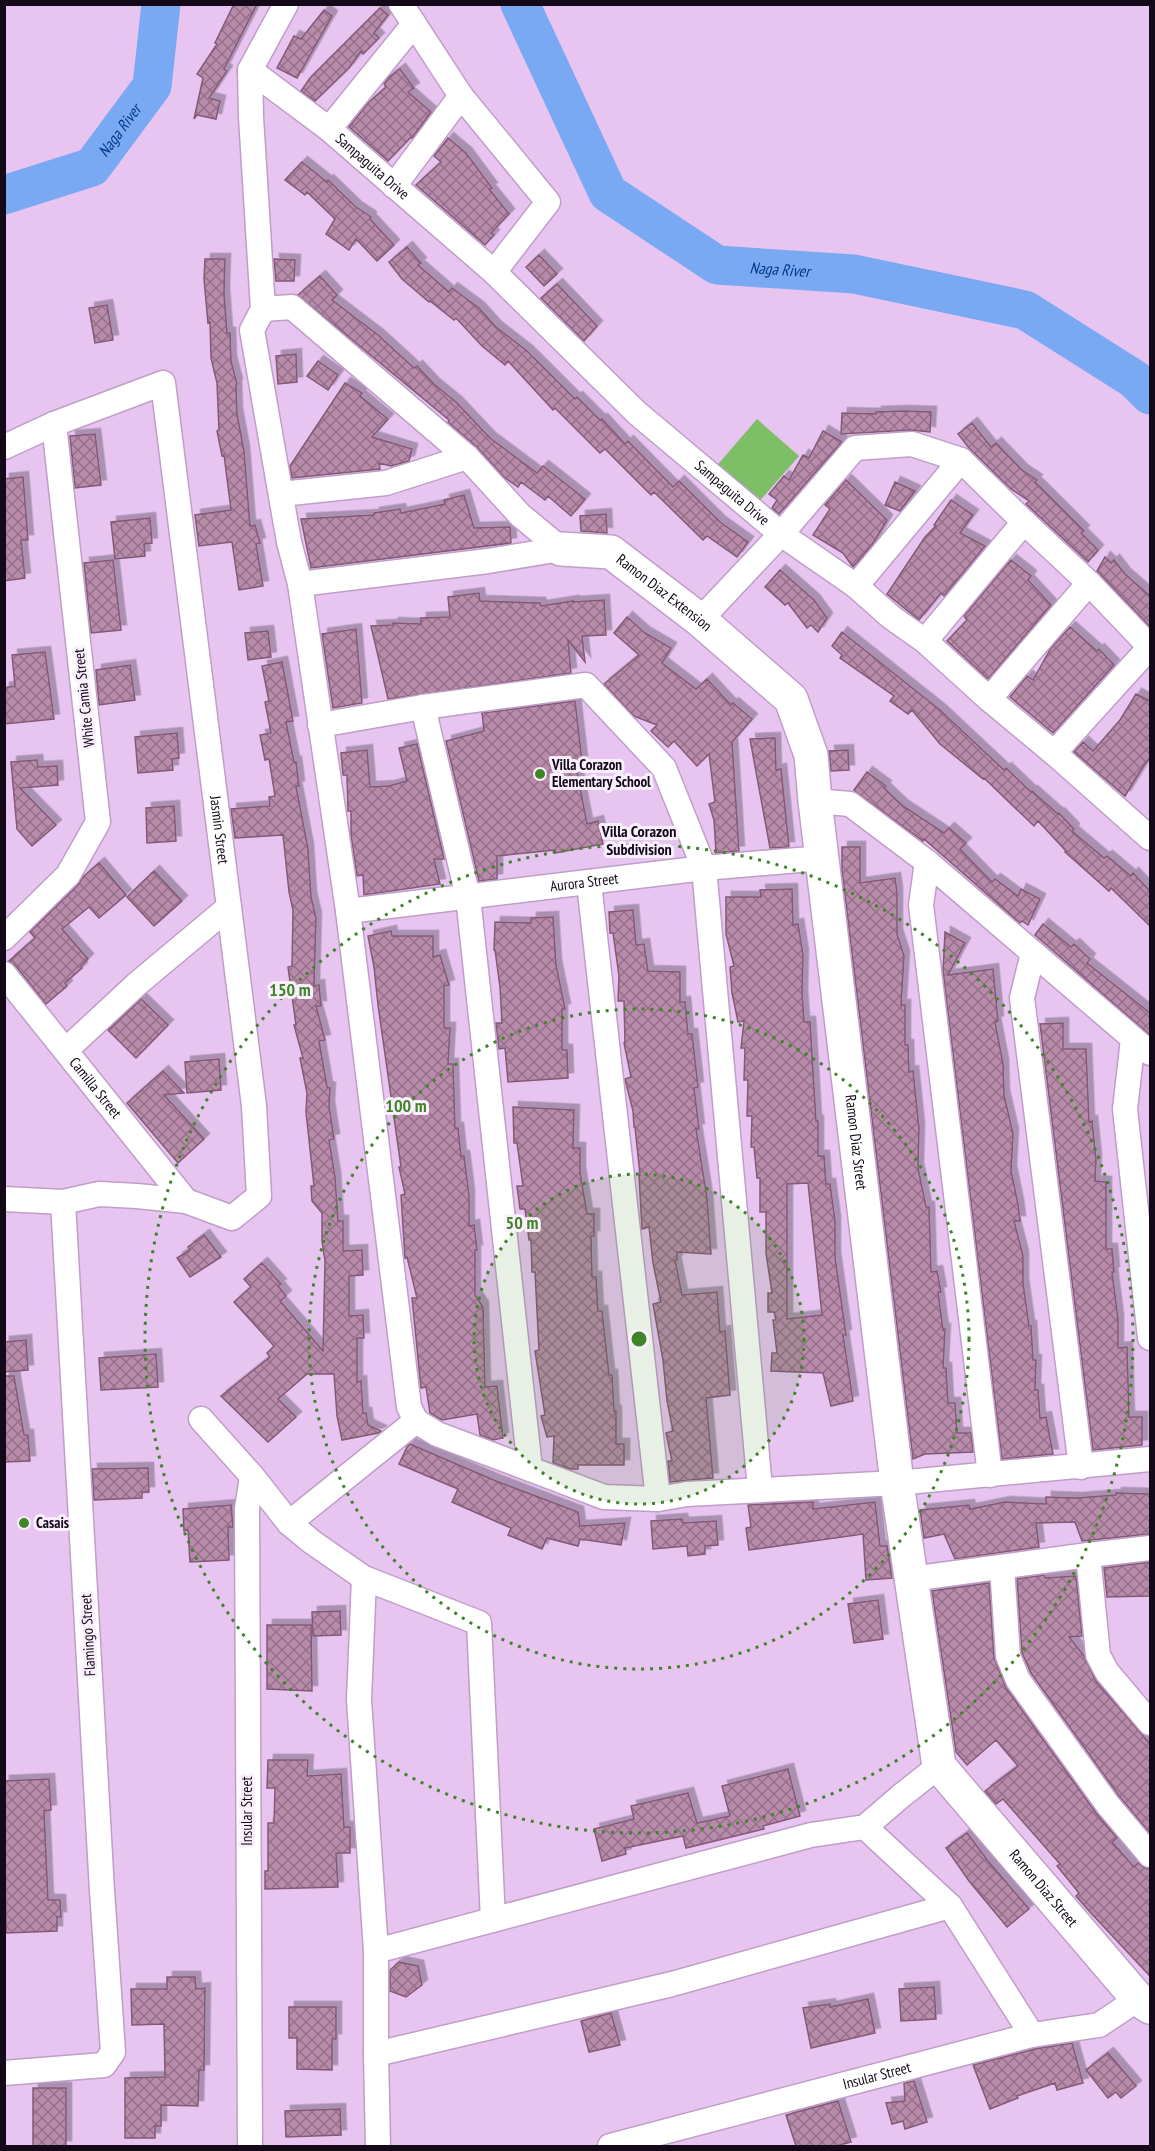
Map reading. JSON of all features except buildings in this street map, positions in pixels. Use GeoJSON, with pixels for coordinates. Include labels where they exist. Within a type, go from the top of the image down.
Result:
{"type":"FeatureCollection","features":[{"type":"Feature","properties":{"kind":"street"},"geometry":{"type":"LineString","coordinates":[[286,4],[250,70],[250,117],[263,309],[252,330],[289,542],[300,584],[348,911],[409,1407],[416,1421],[437,1434],[604,1497],[658,1499],[687,1494],[760,1489],[897,1483],[1150,1459]]}},
{"type":"Feature","properties":{"kind":"street"},"geometry":{"type":"LineString","coordinates":[[329,129],[408,14],[461,96],[548,202],[494,272]]}},
{"type":"Feature","properties":{"kind":"street","name":"Sampaguita Drive"},"geometry":{"type":"LineString","coordinates":[[250,70],[329,129],[494,272],[637,413],[781,534],[856,586],[891,617],[925,641],[988,699],[1054,753],[1150,838]]}},
{"type":"Feature","properties":{"kind":"street"},"geometry":{"type":"LineString","coordinates":[[394,186],[461,96]]}},
{"type":"Feature","properties":{"kind":"street"},"geometry":{"type":"LineString","coordinates":[[263,309],[292,307],[467,457],[520,515],[561,549]]}},
{"type":"Feature","properties":{"kind":"street","name":"Jasmin Street"},"geometry":{"type":"LineString","coordinates":[[54,424],[163,383],[254,1106],[259,1196],[232,1218],[186,1201]]}},
{"type":"Feature","properties":{"kind":"street"},"geometry":{"type":"LineString","coordinates":[[4,447],[54,424]]}},
{"type":"Feature","properties":{"kind":"street","name":"White Camia Street"},"geometry":{"type":"LineString","coordinates":[[4,938],[68,875],[98,822],[54,424]]}},
{"type":"Feature","properties":{"kind":"street"},"geometry":{"type":"LineString","coordinates":[[700,620],[781,534],[855,448],[912,444],[960,460],[1089,583],[1150,647],[1054,753]]}},
{"type":"Feature","properties":{"kind":"street"},"geometry":{"type":"LineString","coordinates":[[281,494],[386,483],[467,457]]}},
{"type":"Feature","properties":{"kind":"street"},"geometry":{"type":"LineString","coordinates":[[856,586],[960,460]]}},
{"type":"Feature","properties":{"kind":"street"},"geometry":{"type":"LineString","coordinates":[[925,641],[1024,522]]}},
{"type":"Feature","properties":{"kind":"street","name":"Ramon Diaz Extension"},"geometry":{"type":"LineString","coordinates":[[300,584],[488,561],[561,549],[611,552],[700,620],[791,699],[811,755],[815,801]]}},
{"type":"Feature","properties":{"kind":"street"},"geometry":{"type":"LineString","coordinates":[[988,699],[1089,583]]}},
{"type":"Feature","properties":{"kind":"street"},"geometry":{"type":"LineString","coordinates":[[320,725],[423,706],[586,685],[664,768],[704,868],[760,1489]]}},
{"type":"Feature","properties":{"kind":"street"},"geometry":{"type":"LineString","coordinates":[[423,706],[468,897],[530,1468]]}},
{"type":"Feature","properties":{"kind":"street"},"geometry":{"type":"LineString","coordinates":[[815,801],[850,804],[927,862],[1142,1046],[1125,1109],[1150,1338]]}},
{"type":"Feature","properties":{"kind":"street","name":"Ramon Diaz Street"},"geometry":{"type":"LineString","coordinates":[[815,801],[897,1483],[939,1766],[1144,2003]]}},
{"type":"Feature","properties":{"kind":"street","name":"Aurora Street"},"geometry":{"type":"LineString","coordinates":[[348,911],[704,868],[822,858]]}},
{"type":"Feature","properties":{"kind":"street"},"geometry":{"type":"LineString","coordinates":[[927,862],[921,905],[990,1475]]}},
{"type":"Feature","properties":{"kind":"street"},"geometry":{"type":"LineString","coordinates":[[589,883],[658,1499]]}},
{"type":"Feature","properties":{"kind":"street"},"geometry":{"type":"LineString","coordinates":[[66,1050],[137,984],[229,907]]}},
{"type":"Feature","properties":{"kind":"street"},"geometry":{"type":"LineString","coordinates":[[1033,953],[1022,998],[1081,1467]]}},
{"type":"Feature","properties":{"kind":"street","name":"Camilla Street"},"geometry":{"type":"LineString","coordinates":[[4,974],[186,1201]]}},
{"type":"Feature","properties":{"kind":"street"},"geometry":{"type":"LineString","coordinates":[[4,1198],[63,1202],[99,1194],[186,1201]]}},
{"type":"Feature","properties":{"kind":"street","name":"Flamingo Street"},"geometry":{"type":"LineString","coordinates":[[4,2073],[104,2065],[113,2052],[63,1202]]}},
{"type":"Feature","properties":{"kind":"street"},"geometry":{"type":"LineString","coordinates":[[201,1419],[252,1476],[289,1523],[312,1542],[364,1578],[479,1623],[493,1920]]}},
{"type":"Feature","properties":{"kind":"street"},"geometry":{"type":"LineString","coordinates":[[289,1523],[416,1421]]}},
{"type":"Feature","properties":{"kind":"street","name":"Insular Street"},"geometry":{"type":"LineString","coordinates":[[250,2146],[246,1509],[252,1476]]}},
{"type":"Feature","properties":{"kind":"street"},"geometry":{"type":"LineString","coordinates":[[911,1579],[1150,1548]]}},
{"type":"Feature","properties":{"kind":"street"},"geometry":{"type":"LineString","coordinates":[[1088,1555],[1098,1655],[1107,1671],[1150,1723]]}},
{"type":"Feature","properties":{"kind":"street"},"geometry":{"type":"LineString","coordinates":[[1002,1567],[1008,1656],[1018,1680],[1108,1805],[1150,1855]]}},
{"type":"Feature","properties":{"kind":"street"},"geometry":{"type":"LineString","coordinates":[[364,1578],[359,1700],[376,1951],[378,2146]]}},
{"type":"Feature","properties":{"kind":"street"},"geometry":{"type":"LineString","coordinates":[[376,1951],[812,1835],[865,1827],[939,1766]]}},
{"type":"Feature","properties":{"kind":"street"},"geometry":{"type":"LineString","coordinates":[[865,1827],[950,1906],[1032,2035]]}},
{"type":"Feature","properties":{"kind":"street"},"geometry":{"type":"LineString","coordinates":[[376,2054],[672,1984],[950,1906]]}},
{"type":"Feature","properties":{"kind":"street","name":"Insular Street"},"geometry":{"type":"LineString","coordinates":[[610,2146],[1032,2035],[1099,2025],[1144,2003]]}},
{"type":"Feature","properties":{"kind":"green space"},"geometry":{"type":"Polygon","coordinates":[[[757,419],[799,456],[756,505],[714,469],[757,419]]]}},
{"type":"Feature","properties":{"kind":"waterway","name":"Naga River"},"geometry":{"type":"LineString","coordinates":[[4,195],[92,167],[152,86],[161,4]]}},
{"type":"Feature","properties":{"kind":"waterway","name":"Naga River"},"geometry":{"type":"LineString","coordinates":[[520,4],[608,193],[717,265],[854,274],[1025,310],[1134,379],[1150,395]]}},
{"type":"Feature","properties":{"kind":"place","name":"Villa Corazon Elementary School"},"geometry":{"type":"Point","coordinates":[540,774]}},
{"type":"Feature","properties":{"kind":"place","name":"Casais"},"geometry":{"type":"Point","coordinates":[24,1523]}},
{"type":"Feature","properties":{"kind":"district","name":"Villa Corazon Subdivision"},"geometry":{"type":"Point","coordinates":[639,840]}}]}
